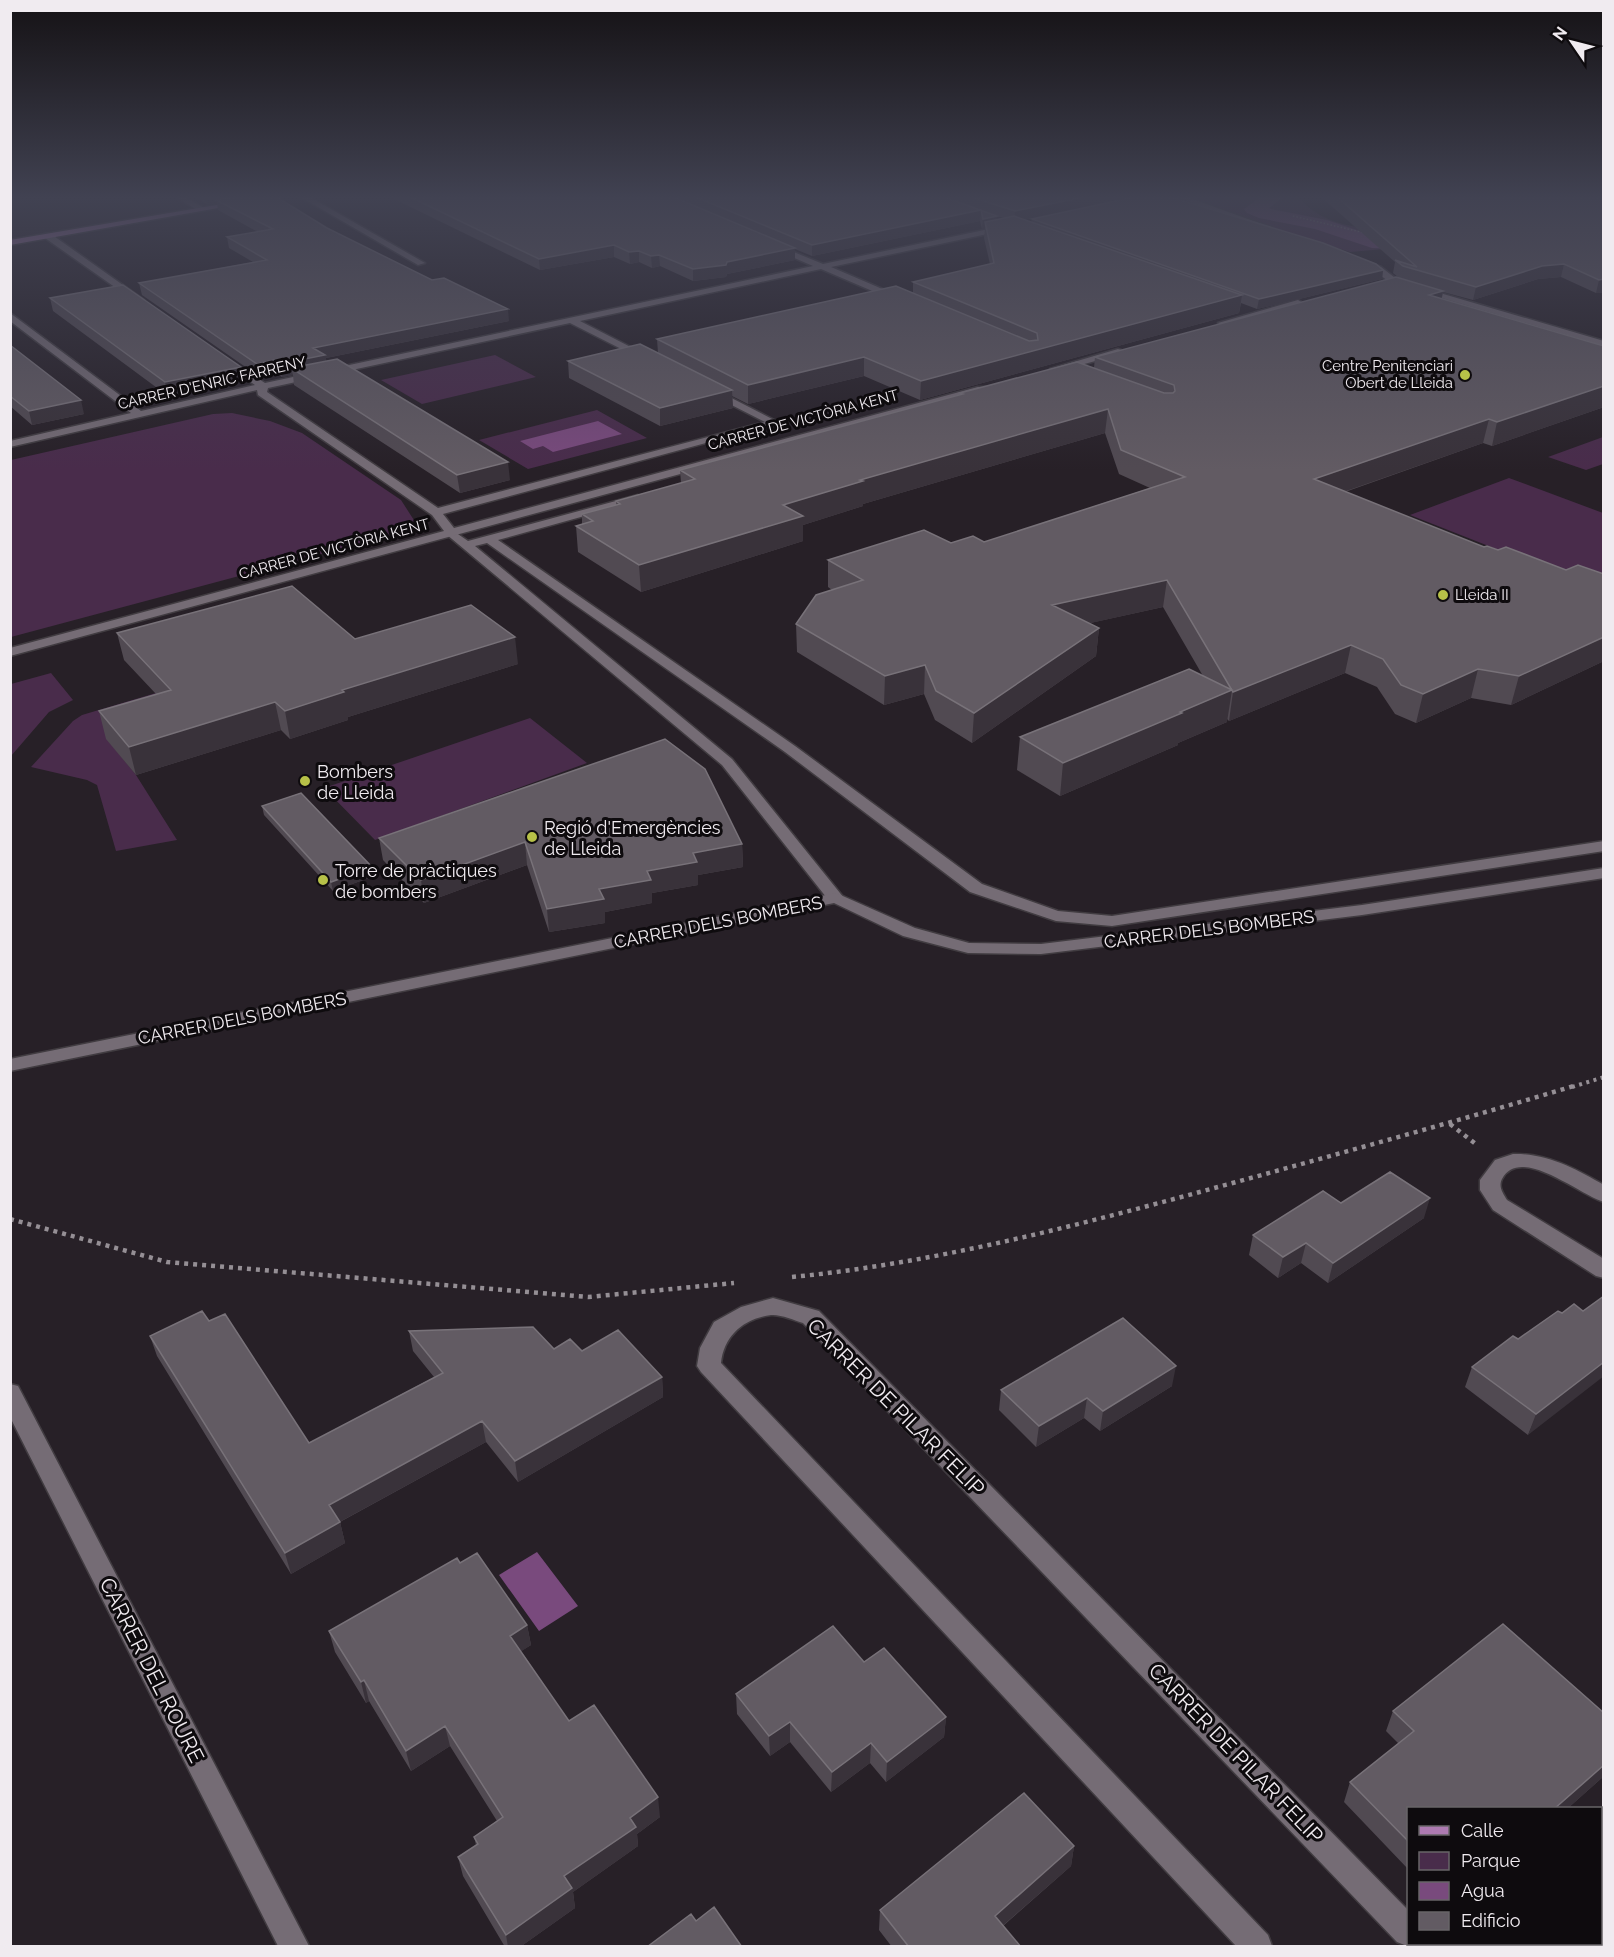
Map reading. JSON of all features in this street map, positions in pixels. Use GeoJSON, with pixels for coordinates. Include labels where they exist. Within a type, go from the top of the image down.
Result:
{"type":"FeatureCollection","features":[{"type":"Feature","properties":{"kind":"street"},"geometry":{"type":"LineString","coordinates":[[122,287],[152,309]]}},
{"type":"Feature","properties":{"kind":"street","name":"CARRER D'ENRIC FARRENY"},"geometry":{"type":"LineString","coordinates":[[10,444],[263,386],[723,287]]}},
{"type":"Feature","properties":{"kind":"street"},"geometry":{"type":"LineString","coordinates":[[871,287],[912,305]]}},
{"type":"Feature","properties":{"kind":"street"},"geometry":{"type":"LineString","coordinates":[[1395,287],[1481,319]]}},
{"type":"Feature","properties":{"kind":"street"},"geometry":{"type":"LineString","coordinates":[[1395,287],[1604,344]]}},
{"type":"Feature","properties":{"kind":"street"},"geometry":{"type":"LineString","coordinates":[[1214,326],[1311,300]]}},
{"type":"Feature","properties":{"kind":"street"},"geometry":{"type":"LineString","coordinates":[[1242,309],[1275,321]]}},
{"type":"Feature","properties":{"kind":"street"},"geometry":{"type":"LineString","coordinates":[[10,316],[26,333],[140,415]]}},
{"type":"Feature","properties":{"kind":"street"},"geometry":{"type":"LineString","coordinates":[[571,320],[657,363]]}},
{"type":"Feature","properties":{"kind":"street"},"geometry":{"type":"LineString","coordinates":[[1044,372],[1135,347]]}},
{"type":"Feature","properties":{"kind":"street"},"geometry":{"type":"LineString","coordinates":[[217,354],[263,386],[262,393],[436,512],[452,534],[727,762],[836,898]]}},
{"type":"Feature","properties":{"kind":"street","name":"CARRER DE VICTÒRIA KENT"},"geometry":{"type":"LineString","coordinates":[[10,652],[999,384]]}},
{"type":"Feature","properties":{"kind":"street","name":"CARRER DE VICTÒRIA KENT"},"geometry":{"type":"LineString","coordinates":[[436,512],[775,423],[699,385]]}},
{"type":"Feature","properties":{"kind":"street"},"geometry":{"type":"LineString","coordinates":[[469,548],[489,539],[649,495]]}},
{"type":"Feature","properties":{"kind":"street"},"geometry":{"type":"LineString","coordinates":[[489,539],[790,749],[976,888],[1056,915],[1112,921],[1604,846]]}},
{"type":"Feature","properties":{"kind":"street","name":"CARRER DELS BOMBERS"},"geometry":{"type":"LineString","coordinates":[[10,1065],[836,898],[909,932],[968,948],[1041,949],[1362,910],[1604,873]]}},
{"type":"Feature","properties":{"kind":"street"},"geometry":{"type":"LineString","coordinates":[[1604,1195],[1574,1177],[1542,1163],[1521,1161],[1502,1165],[1490,1180],[1490,1190],[1500,1204],[1604,1270]]}},
{"type":"Feature","properties":{"kind":"street","name":"CARRER DE PILAR FELIP"},"geometry":{"type":"LineString","coordinates":[[1257,1947],[709,1366],[711,1348],[722,1328],[749,1313],[773,1306],[811,1317],[1407,1930]]}},
{"type":"Feature","properties":{"kind":"street","name":"CARRER DEL ROURE"},"geometry":{"type":"LineString","coordinates":[[10,1393],[294,1947]]}},
{"type":"Feature","properties":{"kind":"path"},"geometry":{"type":"LineString","coordinates":[[785,1278],[844,1272],[1066,1229],[1449,1124],[1604,1077]]}},
{"type":"Feature","properties":{"kind":"path"},"geometry":{"type":"LineString","coordinates":[[10,1219],[167,1262],[588,1297],[738,1282]]}},
{"type":"Feature","properties":{"kind":"green space"},"geometry":{"type":"Polygon","coordinates":[[[495,355],[536,377],[422,404],[381,380],[495,355]]]}},
{"type":"Feature","properties":{"kind":"green space"},"geometry":{"type":"Polygon","coordinates":[[[597,410],[647,438],[528,469],[479,440],[597,410]]]}},
{"type":"Feature","properties":{"kind":"green space"},"geometry":{"type":"Polygon","coordinates":[[[232,413],[270,421],[302,433],[401,500],[419,528],[11,637],[11,460],[213,414],[232,413]]]}},
{"type":"Feature","properties":{"kind":"green space"},"geometry":{"type":"Polygon","coordinates":[[[1603,437],[1603,464],[1586,470],[1548,457],[1603,437]]]}},
{"type":"Feature","properties":{"kind":"green space"},"geometry":{"type":"Polygon","coordinates":[[[1509,478],[1603,513],[1603,591],[1410,515],[1509,478]]]}},
{"type":"Feature","properties":{"kind":"green space"},"geometry":{"type":"Polygon","coordinates":[[[51,673],[73,700],[49,712],[11,756],[11,684],[51,673]]]}},
{"type":"Feature","properties":{"kind":"green space"},"geometry":{"type":"Polygon","coordinates":[[[193,682],[107,739],[136,775],[177,840],[116,851],[97,785],[87,780],[31,767],[73,721],[82,715],[193,682]]]}},
{"type":"Feature","properties":{"kind":"green space"},"geometry":{"type":"Polygon","coordinates":[[[530,718],[587,763],[375,840],[324,788],[530,718]]]}},
{"type":"Feature","properties":{"kind":"water"},"geometry":{"type":"Polygon","coordinates":[[[598,421],[622,434],[553,452],[543,446],[533,449],[520,441],[598,421]]]}},
{"type":"Feature","properties":{"kind":"water"},"geometry":{"type":"Polygon","coordinates":[[[537,1552],[578,1606],[539,1631],[499,1575],[537,1552]]]}},
{"type":"Feature","properties":{"kind":"building"},"geometry":{"type":"Polygon","coordinates":[[[110,287],[126,287],[241,367],[165,382],[50,298],[110,287]]]}},
{"type":"Feature","properties":{"kind":"building"},"geometry":{"type":"Polygon","coordinates":[[[145,287],[463,287],[508,309],[313,348],[325,355],[280,364],[274,360],[257,364],[145,287]]]}},
{"type":"Feature","properties":{"kind":"building"},"geometry":{"type":"Polygon","coordinates":[[[890,287],[899,287],[1029,341],[1038,340],[1037,333],[926,287],[1220,287],[1242,295],[921,381],[864,357],[748,385],[657,339],[890,287]]]}},
{"type":"Feature","properties":{"kind":"building"},"geometry":{"type":"Polygon","coordinates":[[[1226,287],[1309,287],[1259,299],[1226,287]]]}},
{"type":"Feature","properties":{"kind":"building"},"geometry":{"type":"Polygon","coordinates":[[[1357,287],[1431,287],[1443,291],[1429,295],[1604,346],[1604,386],[1497,422],[1489,419],[1314,479],[1484,547],[1498,550],[1506,547],[1566,570],[1578,565],[1604,574],[1604,637],[1519,676],[1478,669],[1423,694],[1401,685],[1383,659],[1351,645],[1233,692],[1167,580],[1052,605],[1099,628],[974,713],[936,691],[925,665],[885,676],[796,624],[816,595],[863,580],[828,560],[924,530],[951,543],[973,536],[984,542],[1185,477],[1121,450],[1108,409],[860,480],[863,481],[783,505],[803,516],[639,565],[576,526],[593,521],[582,514],[620,504],[616,501],[695,479],[680,470],[1077,362],[1164,393],[1175,391],[1174,385],[1095,357],[1357,287]]]}},
{"type":"Feature","properties":{"kind":"building"},"geometry":{"type":"Polygon","coordinates":[[[640,344],[732,390],[660,408],[568,361],[640,344]]]}},
{"type":"Feature","properties":{"kind":"building"},"geometry":{"type":"Polygon","coordinates":[[[10,345],[81,400],[29,411],[10,396],[10,345]]]}},
{"type":"Feature","properties":{"kind":"building"},"geometry":{"type":"Polygon","coordinates":[[[337,359],[508,462],[457,475],[291,368],[337,359]]]}},
{"type":"Feature","properties":{"kind":"building"},"geometry":{"type":"Polygon","coordinates":[[[292,586],[355,639],[471,605],[515,637],[342,690],[344,692],[285,711],[275,702],[129,747],[99,711],[171,690],[117,633],[292,586]]]}},
{"type":"Feature","properties":{"kind":"building"},"geometry":{"type":"Polygon","coordinates":[[[1189,669],[1232,690],[1063,763],[1020,737],[1189,669]]]}},
{"type":"Feature","properties":{"kind":"building"},"geometry":{"type":"Polygon","coordinates":[[[665,739],[705,769],[742,844],[693,853],[697,862],[647,871],[651,880],[599,889],[604,899],[547,909],[525,842],[421,880],[379,838],[665,739]]]}},
{"type":"Feature","properties":{"kind":"building"},"geometry":{"type":"Polygon","coordinates":[[[301,793],[372,867],[331,882],[262,806],[301,793]]]}},
{"type":"Feature","properties":{"kind":"building"},"geometry":{"type":"Polygon","coordinates":[[[1390,1172],[1430,1198],[1333,1263],[1306,1243],[1283,1257],[1253,1235],[1323,1191],[1341,1203],[1390,1172]]]}},
{"type":"Feature","properties":{"kind":"building"},"geometry":{"type":"Polygon","coordinates":[[[1604,1296],[1604,1362],[1536,1414],[1472,1367],[1513,1336],[1518,1339],[1558,1311],[1562,1313],[1574,1304],[1583,1311],[1604,1296]]]}},
{"type":"Feature","properties":{"kind":"building"},"geometry":{"type":"Polygon","coordinates":[[[202,1311],[209,1321],[225,1314],[309,1443],[443,1373],[409,1331],[533,1327],[554,1349],[570,1339],[582,1351],[618,1330],[662,1377],[515,1461],[482,1421],[329,1505],[340,1522],[285,1553],[150,1336],[202,1311]]]}},
{"type":"Feature","properties":{"kind":"building"},"geometry":{"type":"Polygon","coordinates":[[[1123,1318],[1176,1366],[1103,1411],[1087,1398],[1039,1426],[1001,1390],[1123,1318]]]}},
{"type":"Feature","properties":{"kind":"building"},"geometry":{"type":"Polygon","coordinates":[[[477,1553],[527,1625],[510,1636],[569,1721],[594,1705],[658,1797],[630,1818],[636,1827],[564,1876],[572,1888],[506,1935],[458,1857],[478,1844],[474,1837],[503,1817],[445,1726],[406,1751],[364,1680],[361,1682],[329,1631],[457,1558],[460,1563],[477,1553]]]}},
{"type":"Feature","properties":{"kind":"building"},"geometry":{"type":"Polygon","coordinates":[[[1503,1624],[1604,1713],[1604,1765],[1556,1807],[1407,1807],[1407,1840],[1350,1782],[1414,1731],[1393,1711],[1503,1624]]]}},
{"type":"Feature","properties":{"kind":"building"},"geometry":{"type":"Polygon","coordinates":[[[833,1626],[864,1662],[884,1648],[946,1717],[887,1762],[871,1743],[832,1772],[790,1722],[769,1736],[736,1694],[833,1626]]]}},
{"type":"Feature","properties":{"kind":"building"},"geometry":{"type":"Polygon","coordinates":[[[1024,1793],[1074,1846],[995,1916],[1021,1947],[909,1947],[880,1910],[1024,1793]]]}},
{"type":"Feature","properties":{"kind":"building"},"geometry":{"type":"Polygon","coordinates":[[[1602,1896],[1604,1898],[1604,1937],[1602,1938],[1602,1896]]]}},
{"type":"Feature","properties":{"kind":"building"},"geometry":{"type":"Polygon","coordinates":[[[714,1907],[742,1947],[647,1947],[691,1914],[696,1921],[714,1907]]]}},
{"type":"Feature","properties":{"kind":"building"},"geometry":{"type":"Polygon","coordinates":[[[1509,1945],[1596,1945],[1593,1947],[1511,1947],[1509,1945]]]}},
{"type":"Feature","properties":{"kind":"place","name":"Centre Penitenciari Obert de Lleida"},"geometry":{"type":"Point","coordinates":[1465,375]}},
{"type":"Feature","properties":{"kind":"place","name":"Lleida II"},"geometry":{"type":"Point","coordinates":[1443,595]}},
{"type":"Feature","properties":{"kind":"place","name":"Bombers de Lleida"},"geometry":{"type":"Point","coordinates":[305,781]}},
{"type":"Feature","properties":{"kind":"place","name":"Regió d'Emergències de Lleida"},"geometry":{"type":"Point","coordinates":[532,837]}},
{"type":"Feature","properties":{"kind":"place","name":"Torre de pràctiques de bombers"},"geometry":{"type":"Point","coordinates":[323,880]}}]}
